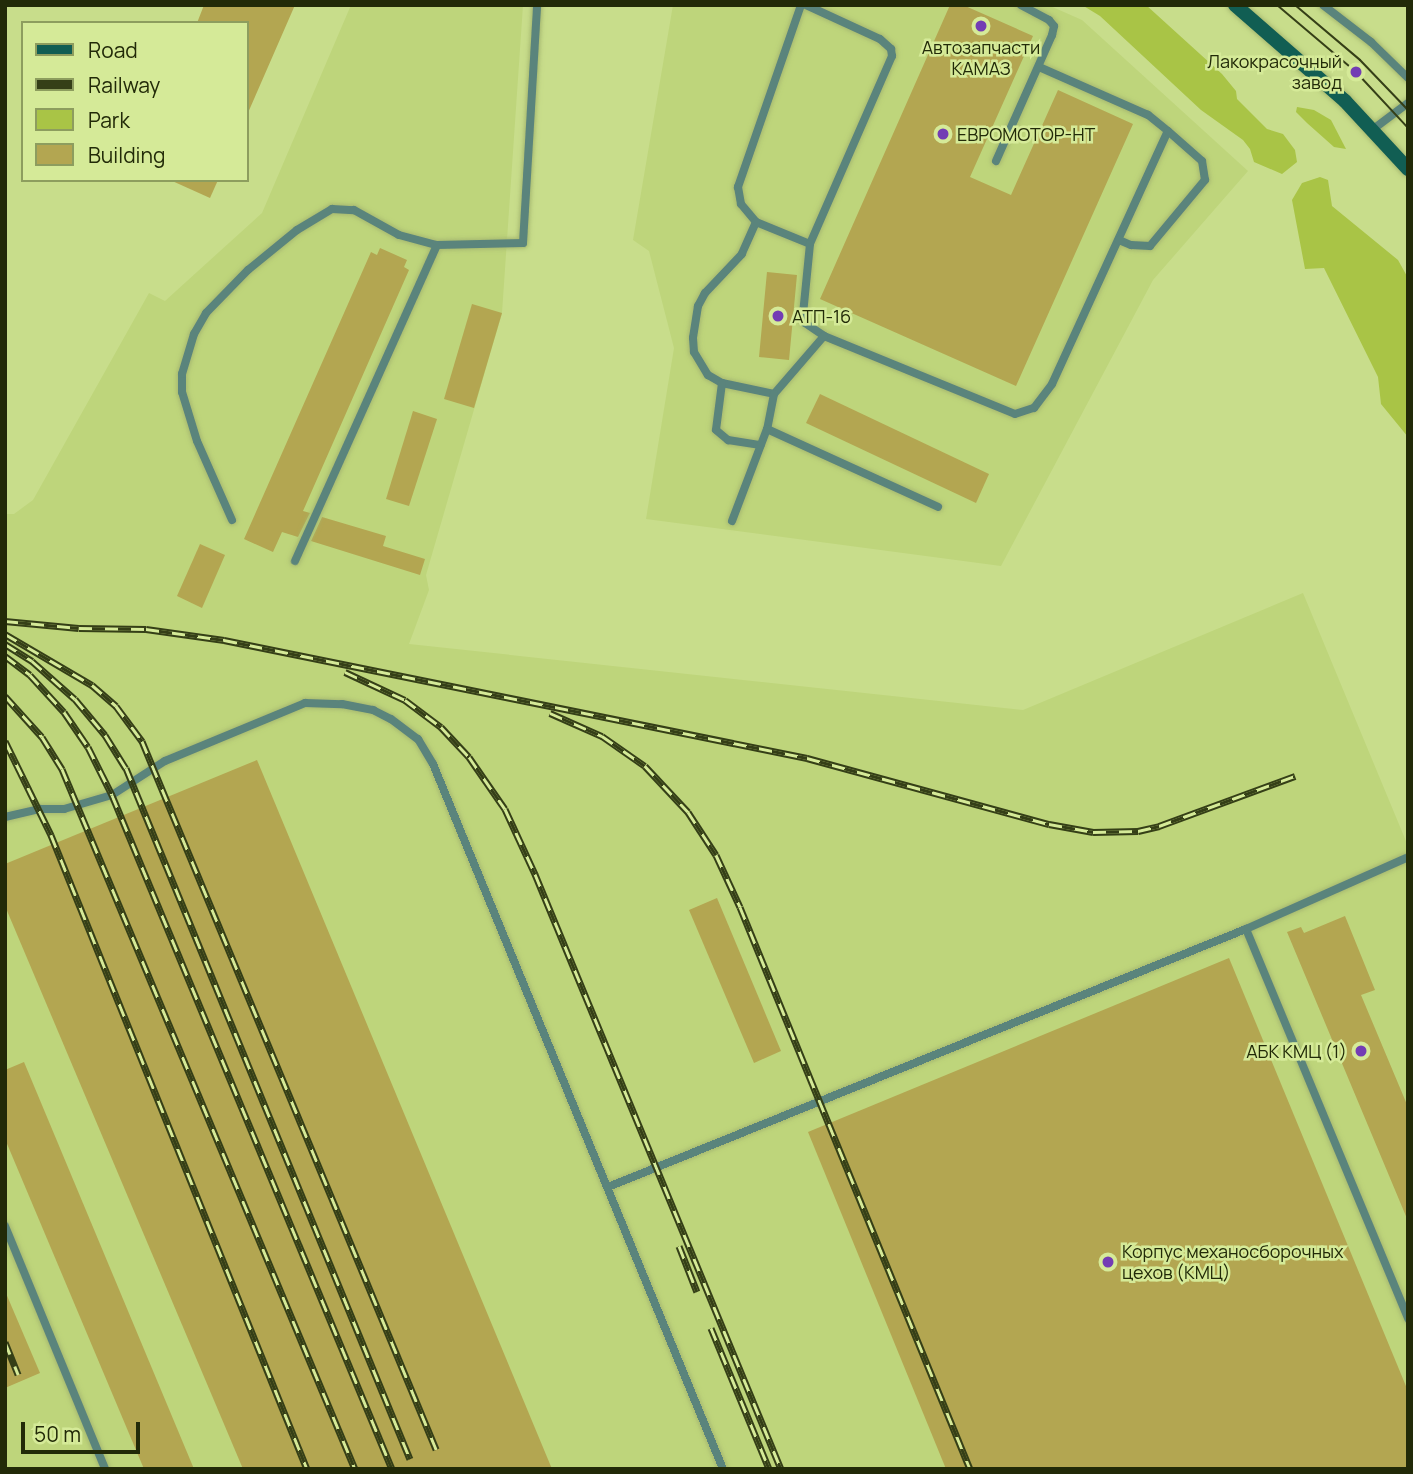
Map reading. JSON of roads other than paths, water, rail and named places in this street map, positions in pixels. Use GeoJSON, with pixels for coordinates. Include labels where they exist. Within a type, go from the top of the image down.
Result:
{"type":"FeatureCollection","features":[{"type":"Feature","properties":{"kind":"main road"},"geometry":{"type":"LineString","coordinates":[[1235,5],[1314,72],[1408,169]]}},
{"type":"Feature","properties":{"kind":"lane"},"geometry":{"type":"LineString","coordinates":[[233,520],[197,441],[182,392],[186,353],[206,313],[273,249],[297,230],[332,209],[354,210],[399,235],[437,245],[523,243],[537,5]]}},
{"type":"Feature","properties":{"kind":"lane"},"geometry":{"type":"LineString","coordinates":[[810,244],[756,222],[741,204],[738,187],[803,5],[880,39],[888,44],[892,56],[810,244],[803,314],[806,323],[824,336],[1006,412],[1024,412],[1034,408],[1052,384],[1168,131]]}},
{"type":"Feature","properties":{"kind":"lane"},"geometry":{"type":"LineString","coordinates":[[996,161],[1039,67],[1054,26],[1043,15],[1021,5]]}},
{"type":"Feature","properties":{"kind":"lane"},"geometry":{"type":"LineString","coordinates":[[1323,5],[1371,43],[1408,78]]}},
{"type":"Feature","properties":{"kind":"lane"},"geometry":{"type":"LineString","coordinates":[[1039,67],[1148,115],[1202,161],[1205,180],[1150,246],[1131,245],[1119,240]]}},
{"type":"Feature","properties":{"kind":"lane"},"geometry":{"type":"LineString","coordinates":[[1372,130],[1408,103]]}},
{"type":"Feature","properties":{"kind":"lane"},"geometry":{"type":"LineString","coordinates":[[756,222],[742,254],[705,293],[695,319],[694,352],[708,375],[722,383],[774,394]]}},
{"type":"Feature","properties":{"kind":"lane"},"geometry":{"type":"LineString","coordinates":[[295,561],[437,245]]}},
{"type":"Feature","properties":{"kind":"lane"},"geometry":{"type":"LineString","coordinates":[[732,521],[767,429],[774,394],[824,336]]}},
{"type":"Feature","properties":{"kind":"lane"},"geometry":{"type":"LineString","coordinates":[[722,383],[716,430],[728,440],[761,446]]}},
{"type":"Feature","properties":{"kind":"lane"},"geometry":{"type":"LineString","coordinates":[[767,429],[938,507]]}},
{"type":"Feature","properties":{"kind":"lane"},"geometry":{"type":"LineString","coordinates":[[5,817],[40,809],[64,809],[112,795],[165,761],[305,704],[358,705],[391,719],[418,739],[433,764],[723,1469]]}},
{"type":"Feature","properties":{"kind":"lane"},"geometry":{"type":"LineString","coordinates":[[608,1187],[1246,929],[1406,858]]}},
{"type":"Feature","properties":{"kind":"lane"},"geometry":{"type":"LineString","coordinates":[[1246,929],[1408,1319]]}},
{"type":"Feature","properties":{"kind":"lane"},"geometry":{"type":"LineString","coordinates":[[5,1226],[105,1469]]}},
{"type":"Feature","properties":{"kind":"tram line"},"geometry":{"type":"LineString","coordinates":[[1277,5],[1356,72],[1408,128]]}},
{"type":"Feature","properties":{"kind":"tram line"},"geometry":{"type":"LineString","coordinates":[[1295,5],[1360,60],[1408,110]]}},
{"type":"Feature","properties":{"kind":"railway"},"geometry":{"type":"LineString","coordinates":[[5,621],[79,628],[146,629],[224,640],[807,758],[1049,824],[1093,832],[1138,831],[1159,826],[1295,776]]}},
{"type":"Feature","properties":{"kind":"railway"},"geometry":{"type":"LineString","coordinates":[[5,634],[92,685],[116,706],[142,741],[436,1449]]}},
{"type":"Feature","properties":{"kind":"railway"},"geometry":{"type":"LineString","coordinates":[[5,644],[32,661],[75,699],[105,735],[126,768],[410,1459]]}},
{"type":"Feature","properties":{"kind":"railway"},"geometry":{"type":"LineString","coordinates":[[5,656],[30,675],[64,712],[88,747],[112,795],[392,1469]]}},
{"type":"Feature","properties":{"kind":"railway"},"geometry":{"type":"LineString","coordinates":[[345,672],[405,700],[441,727],[469,757],[505,809],[535,874],[781,1469]]}},
{"type":"Feature","properties":{"kind":"railway"},"geometry":{"type":"LineString","coordinates":[[5,696],[42,737],[62,769],[355,1469]]}},
{"type":"Feature","properties":{"kind":"railway"},"geometry":{"type":"LineString","coordinates":[[550,713],[602,736],[645,766],[688,812],[716,855],[740,907],[970,1469]]}},
{"type":"Feature","properties":{"kind":"railway"},"geometry":{"type":"LineString","coordinates":[[5,741],[51,835],[307,1469]]}},
{"type":"Feature","properties":{"kind":"railway"},"geometry":{"type":"LineString","coordinates":[[679,1246],[697,1292]]}},
{"type":"Feature","properties":{"kind":"railway"},"geometry":{"type":"LineString","coordinates":[[711,1328],[769,1469]]}},
{"type":"Feature","properties":{"kind":"railway"},"geometry":{"type":"LineString","coordinates":[[5,1342],[18,1374]]}},
{"type":"Feature","properties":{"kind":"place","name":"Автозапчасти КАМАЗ"},"geometry":{"type":"Point","coordinates":[981,26]}},
{"type":"Feature","properties":{"kind":"place","name":"Лакокрасочный завод"},"geometry":{"type":"Point","coordinates":[1356,72]}},
{"type":"Feature","properties":{"kind":"place","name":"ЕВРОМОТОР-НТ"},"geometry":{"type":"Point","coordinates":[943,134]}},
{"type":"Feature","properties":{"kind":"place","name":"АТП-16"},"geometry":{"type":"Point","coordinates":[778,316]}},
{"type":"Feature","properties":{"kind":"place","name":"АБК КМЦ (1)"},"geometry":{"type":"Point","coordinates":[1361,1051]}},
{"type":"Feature","properties":{"kind":"place","name":"Корпус механосборочных цехов (КМЦ)"},"geometry":{"type":"Point","coordinates":[1108,1262]}}]}
